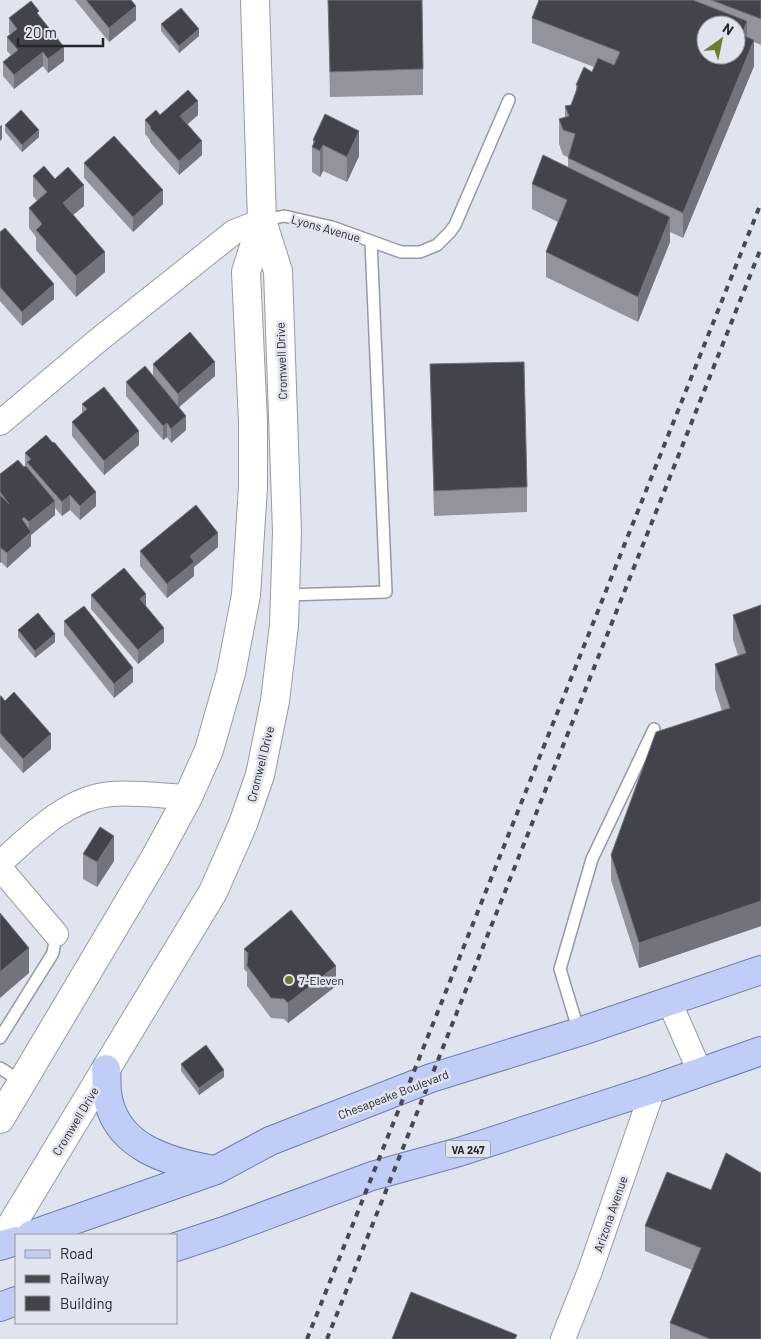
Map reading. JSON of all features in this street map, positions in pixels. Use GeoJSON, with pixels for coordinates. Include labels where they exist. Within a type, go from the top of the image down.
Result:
{"type":"FeatureCollection","features":[{"type":"Feature","properties":{"kind":"main road","name":"Chesapeake Boulevard"},"geometry":{"type":"LineString","coordinates":[[34,1234],[216,1170],[270,1141],[431,1078],[579,1032],[761,970]]}},
{"type":"Feature","properties":{"kind":"main road","name":"VA 247"},"geometry":{"type":"LineString","coordinates":[[178,1246],[372,1176],[459,1152],[653,1089],[761,1051]]}},
{"type":"Feature","properties":{"kind":"main road"},"geometry":{"type":"LineString","coordinates":[[106,1069],[107,1093],[114,1116],[127,1137],[160,1156],[183,1165],[216,1170]]}},
{"type":"Feature","properties":{"kind":"main road"},"geometry":{"type":"LineString","coordinates":[[0,1245],[15,1241]]}},
{"type":"Feature","properties":{"kind":"main road"},"geometry":{"type":"LineString","coordinates":[[0,1307],[15,1301]]}},
{"type":"Feature","properties":{"kind":"street","name":"Cromwell Drive"},"geometry":{"type":"LineString","coordinates":[[0,1245],[213,892],[243,824],[260,775],[275,701],[284,624],[287,532],[278,271],[262,220],[254,0]]}},
{"type":"Feature","properties":{"kind":"street","name":"Cromwell Drive"},"geometry":{"type":"LineString","coordinates":[[0,1119],[11,1075],[155,858],[188,797],[208,750],[228,683],[246,595],[253,487],[253,422],[246,272],[262,220]]}},
{"type":"Feature","properties":{"kind":"street","name":"Lyons Avenue"},"geometry":{"type":"LineString","coordinates":[[0,423],[96,342],[234,232],[262,220]]}},
{"type":"Feature","properties":{"kind":"street"},"geometry":{"type":"LineString","coordinates":[[0,863],[66,808],[91,798],[112,794],[188,797]]}},
{"type":"Feature","properties":{"kind":"street"},"geometry":{"type":"LineString","coordinates":[[0,868],[56,934]]}},
{"type":"Feature","properties":{"kind":"street"},"geometry":{"type":"LineString","coordinates":[[669,1001],[700,1072]]}},
{"type":"Feature","properties":{"kind":"street","name":"Arizona Avenue"},"geometry":{"type":"LineString","coordinates":[[563,1339],[590,1271],[653,1089]]}},
{"type":"Feature","properties":{"kind":"lane","name":"Lyons Avenue"},"geometry":{"type":"LineString","coordinates":[[262,220],[284,216],[332,227],[401,252],[420,252],[437,245],[450,232],[508,100]]}},
{"type":"Feature","properties":{"kind":"lane"},"geometry":{"type":"LineString","coordinates":[[285,595],[386,592],[371,241]]}},
{"type":"Feature","properties":{"kind":"lane"},"geometry":{"type":"LineString","coordinates":[[579,1032],[560,969],[592,859],[654,729]]}},
{"type":"Feature","properties":{"kind":"lane"},"geometry":{"type":"LineString","coordinates":[[0,1038],[53,953],[56,934]]}},
{"type":"Feature","properties":{"kind":"building"},"geometry":{"type":"Polygon","coordinates":[[[86,0],[131,0],[136,6],[109,28],[86,0]]]}},
{"type":"Feature","properties":{"kind":"building"},"geometry":{"type":"Polygon","coordinates":[[[328,0],[422,0],[423,69],[330,72],[328,0]]]}},
{"type":"Feature","properties":{"kind":"building"},"geometry":{"type":"Polygon","coordinates":[[[539,0],[693,0],[732,15],[696,15],[696,65],[744,65],[683,213],[568,158],[575,134],[563,130],[559,119],[569,116],[565,106],[571,105],[578,86],[576,85],[584,67],[592,72],[598,58],[614,65],[620,52],[532,18],[539,0]]]}},
{"type":"Feature","properties":{"kind":"building"},"geometry":{"type":"Polygon","coordinates":[[[711,0],[761,0],[761,19],[711,0]]]}},
{"type":"Feature","properties":{"kind":"building"},"geometry":{"type":"Polygon","coordinates":[[[31,1],[39,11],[37,13],[64,47],[48,59],[43,52],[14,75],[3,62],[18,50],[7,37],[17,29],[9,18],[31,1]]]}},
{"type":"Feature","properties":{"kind":"building"},"geometry":{"type":"Polygon","coordinates":[[[181,8],[199,29],[179,46],[161,24],[181,8]]]}},
{"type":"Feature","properties":{"kind":"building"},"geometry":{"type":"Polygon","coordinates":[[[746,37],[754,40],[746,59],[746,37]]]}},
{"type":"Feature","properties":{"kind":"building"},"geometry":{"type":"Polygon","coordinates":[[[188,90],[198,101],[180,116],[202,141],[179,161],[145,120],[156,110],[160,115],[188,90]]]}},
{"type":"Feature","properties":{"kind":"building"},"geometry":{"type":"Polygon","coordinates":[[[21,110],[39,130],[22,145],[5,125],[21,110]]]}},
{"type":"Feature","properties":{"kind":"building"},"geometry":{"type":"Polygon","coordinates":[[[325,114],[359,131],[347,157],[323,145],[320,151],[312,147],[315,141],[313,140],[325,114]]]}},
{"type":"Feature","properties":{"kind":"building"},"geometry":{"type":"Polygon","coordinates":[[[114,136],[163,190],[133,217],[84,163],[114,136]]]}},
{"type":"Feature","properties":{"kind":"building"},"geometry":{"type":"Polygon","coordinates":[[[543,155],[670,217],[638,297],[546,252],[567,200],[532,184],[543,155]]]}},
{"type":"Feature","properties":{"kind":"building"},"geometry":{"type":"Polygon","coordinates":[[[44,166],[55,179],[68,167],[84,185],[63,203],[105,252],[76,276],[36,230],[42,224],[29,208],[47,192],[33,176],[44,166]]]}},
{"type":"Feature","properties":{"kind":"building"},"geometry":{"type":"Polygon","coordinates":[[[5,228],[54,284],[22,312],[0,287],[0,232],[5,228]]]}},
{"type":"Feature","properties":{"kind":"building"},"geometry":{"type":"Polygon","coordinates":[[[190,332],[215,362],[178,394],[153,364],[190,332]]]}},
{"type":"Feature","properties":{"kind":"building"},"geometry":{"type":"Polygon","coordinates":[[[524,362],[527,487],[434,491],[430,364],[524,362]]]}},
{"type":"Feature","properties":{"kind":"building"},"geometry":{"type":"Polygon","coordinates":[[[145,366],[186,416],[171,429],[167,423],[163,426],[126,382],[145,366]]]}},
{"type":"Feature","properties":{"kind":"building"},"geometry":{"type":"Polygon","coordinates":[[[104,387],[139,431],[104,461],[72,422],[87,409],[82,404],[104,387]]]}},
{"type":"Feature","properties":{"kind":"building"},"geometry":{"type":"Polygon","coordinates":[[[46,435],[96,492],[80,506],[70,495],[62,502],[27,462],[31,459],[25,453],[46,435]]]}},
{"type":"Feature","properties":{"kind":"building"},"geometry":{"type":"Polygon","coordinates":[[[18,460],[24,467],[26,466],[55,501],[29,522],[24,517],[22,519],[31,532],[7,553],[0,549],[0,495],[9,504],[0,492],[0,474],[18,460]]]}},
{"type":"Feature","properties":{"kind":"building"},"geometry":{"type":"Polygon","coordinates":[[[196,505],[218,533],[190,556],[194,562],[167,584],[140,551],[196,505]]]}},
{"type":"Feature","properties":{"kind":"building"},"geometry":{"type":"Polygon","coordinates":[[[124,568],[146,594],[140,599],[164,628],[138,650],[91,595],[124,568]]]}},
{"type":"Feature","properties":{"kind":"building"},"geometry":{"type":"Polygon","coordinates":[[[761,605],[761,901],[639,943],[611,855],[656,732],[730,708],[715,664],[746,653],[733,615],[761,605]]]}},
{"type":"Feature","properties":{"kind":"building"},"geometry":{"type":"Polygon","coordinates":[[[84,606],[133,668],[114,684],[64,621],[84,606]]]}},
{"type":"Feature","properties":{"kind":"building"},"geometry":{"type":"Polygon","coordinates":[[[38,613],[55,634],[35,651],[18,630],[38,613]]]}},
{"type":"Feature","properties":{"kind":"building"},"geometry":{"type":"Polygon","coordinates":[[[14,692],[51,734],[23,759],[0,733],[0,696],[5,701],[14,692]]]}},
{"type":"Feature","properties":{"kind":"building"},"geometry":{"type":"Polygon","coordinates":[[[100,827],[114,836],[97,862],[83,854],[100,827]]]}},
{"type":"Feature","properties":{"kind":"building","name":"7-Eleven"},"geometry":{"type":"Polygon","coordinates":[[[291,910],[336,966],[288,1003],[284,999],[271,998],[247,966],[248,953],[244,949],[291,910]]]}},
{"type":"Feature","properties":{"kind":"building"},"geometry":{"type":"Polygon","coordinates":[[[0,913],[29,948],[0,972],[0,913]]]}},
{"type":"Feature","properties":{"kind":"building"},"geometry":{"type":"Polygon","coordinates":[[[206,1045],[224,1070],[199,1088],[181,1064],[206,1045]]]}},
{"type":"Feature","properties":{"kind":"building"},"geometry":{"type":"Polygon","coordinates":[[[726,1153],[761,1173],[761,1339],[710,1339],[670,1323],[701,1248],[645,1226],[667,1172],[711,1190],[726,1153]]]}},
{"type":"Feature","properties":{"kind":"building"},"geometry":{"type":"Polygon","coordinates":[[[411,1292],[517,1335],[515,1339],[392,1339],[411,1292]]]}},
{"type":"Feature","properties":{"kind":"railway"},"geometry":{"type":"LineString","coordinates":[[307,1339],[761,203]]}},
{"type":"Feature","properties":{"kind":"railway"},"geometry":{"type":"LineString","coordinates":[[327,1339],[761,248]]}},
{"type":"Feature","properties":{"kind":"place","name":"7-Eleven"},"geometry":{"type":"Point","coordinates":[289,980]}}]}
